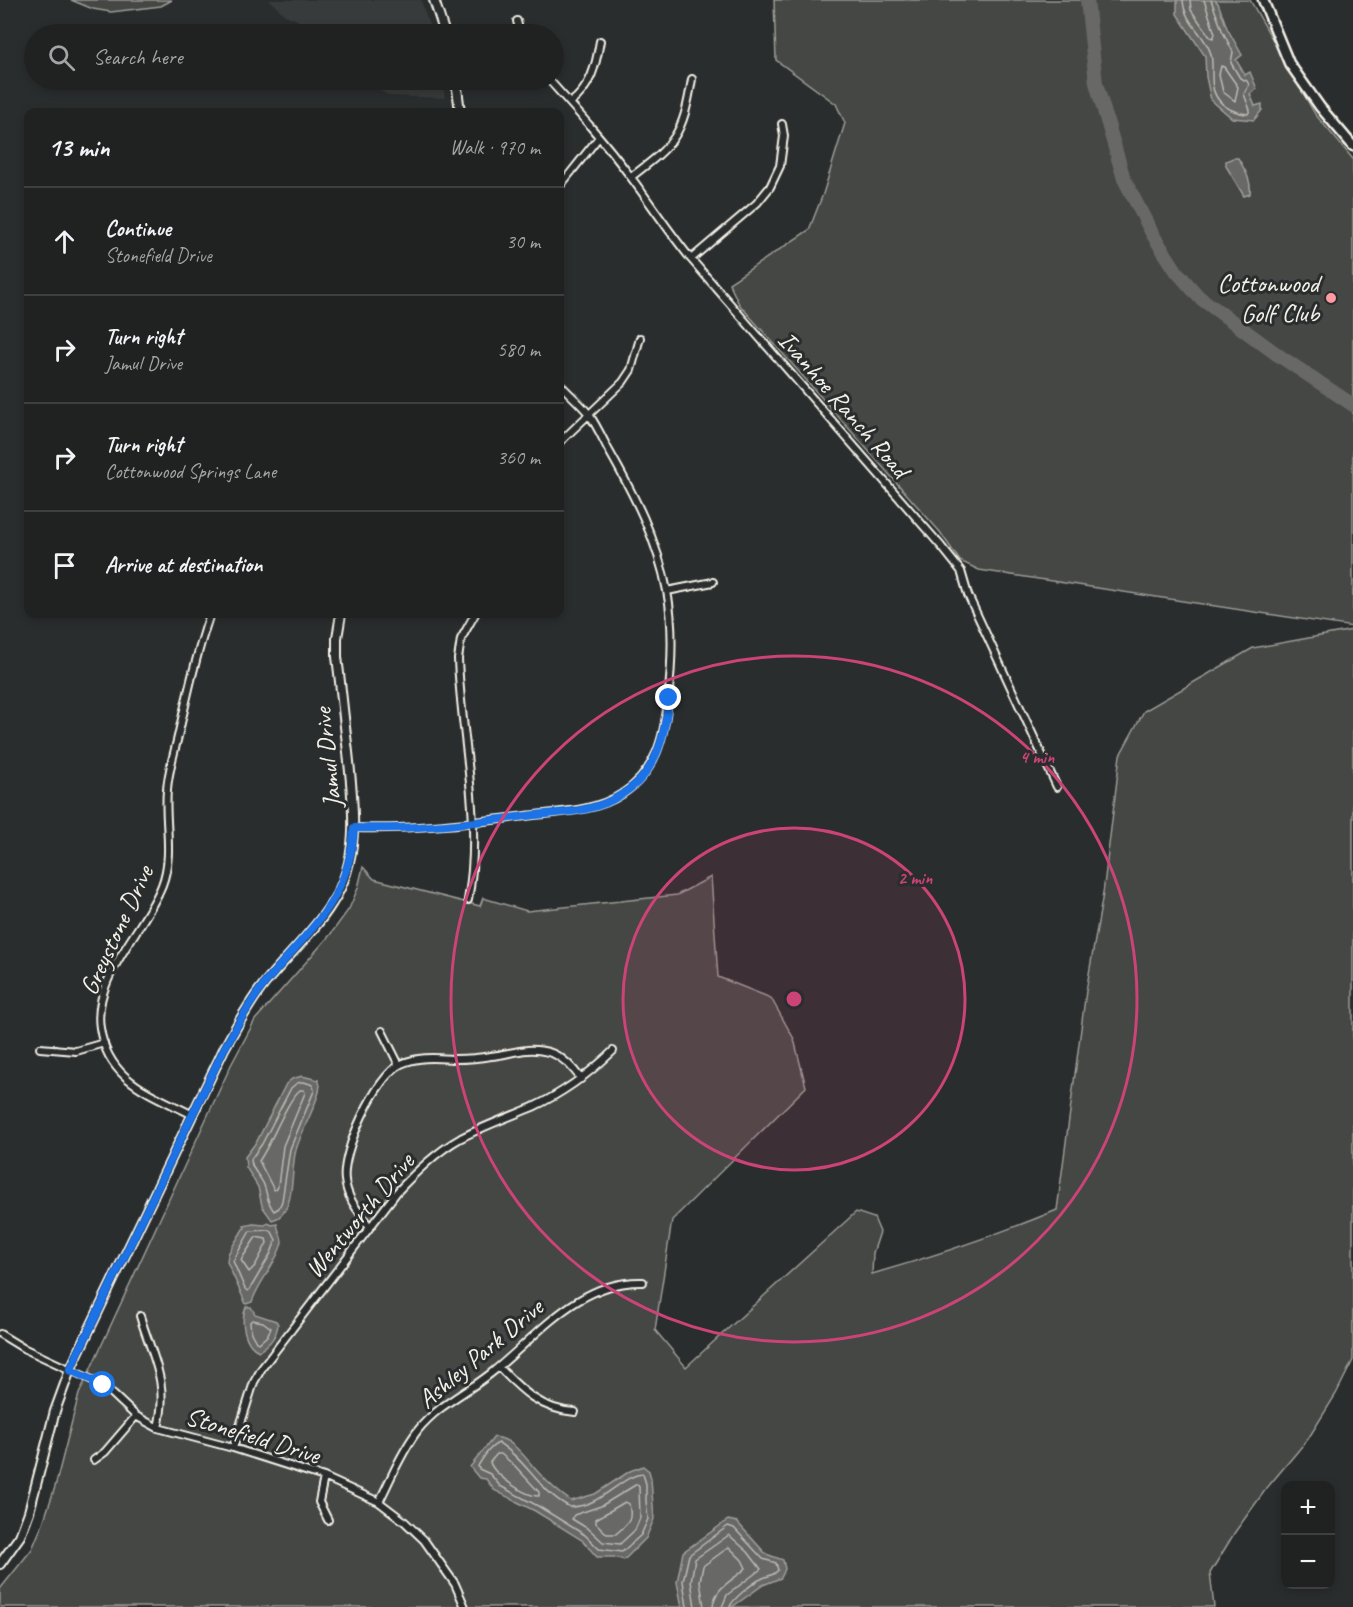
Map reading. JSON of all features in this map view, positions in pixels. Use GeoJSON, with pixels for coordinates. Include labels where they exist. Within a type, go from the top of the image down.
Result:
{"type":"FeatureCollection","features":[{"type":"Feature","properties":{"kind":"main road"},"geometry":{"type":"LineString","coordinates":[[1263,0],[1289,63],[1320,107],[1353,146]]}},
{"type":"Feature","properties":{"kind":"street"},"geometry":{"type":"LineString","coordinates":[[434,0],[442,24]]}},
{"type":"Feature","properties":{"kind":"street"},"geometry":{"type":"LineString","coordinates":[[570,103],[577,98],[592,77],[600,41]]}},
{"type":"Feature","properties":{"kind":"street"},"geometry":{"type":"LineString","coordinates":[[631,177],[669,146],[685,115],[692,79]]}},
{"type":"Feature","properties":{"kind":"street"},"geometry":{"type":"LineString","coordinates":[[457,90],[460,108]]}},
{"type":"Feature","properties":{"kind":"street","name":"Ivanhoe Ranch Road"},"geometry":{"type":"LineString","coordinates":[[558,90],[631,177],[670,234],[961,571],[971,602],[1057,787]]}},
{"type":"Feature","properties":{"kind":"street"},"geometry":{"type":"LineString","coordinates":[[691,259],[757,203],[770,188],[780,166],[784,136],[782,124]]}},
{"type":"Feature","properties":{"kind":"street"},"geometry":{"type":"LineString","coordinates":[[564,181],[599,137]]}},
{"type":"Feature","properties":{"kind":"street"},"geometry":{"type":"LineString","coordinates":[[564,438],[623,382],[630,370],[640,338]]}},
{"type":"Feature","properties":{"kind":"street"},"geometry":{"type":"LineString","coordinates":[[354,828],[413,828],[473,823],[594,807],[622,794],[644,774],[659,750],[665,727],[671,678],[672,635],[667,591],[654,546],[623,475],[589,413],[564,388]]}},
{"type":"Feature","properties":{"kind":"street"},"geometry":{"type":"LineString","coordinates":[[667,591],[713,582]]}},
{"type":"Feature","properties":{"kind":"street","name":"Greystone Drive"},"geometry":{"type":"LineString","coordinates":[[191,1114],[124,1077],[111,1060],[104,1043],[99,1027],[99,1012],[106,985],[162,886],[168,863],[167,787],[192,676],[209,618]]}},
{"type":"Feature","properties":{"kind":"street","name":"Jamul Drive"},"geometry":{"type":"LineString","coordinates":[[0,1564],[20,1536],[29,1512],[55,1411],[70,1370],[191,1114],[247,1008],[294,948],[318,924],[334,901],[349,864],[355,816],[337,657],[340,618]]}},
{"type":"Feature","properties":{"kind":"street"},"geometry":{"type":"LineString","coordinates":[[468,900],[474,872],[473,823],[458,659],[461,639],[473,618]]}},
{"type":"Feature","properties":{"kind":"street"},"geometry":{"type":"LineString","coordinates":[[382,1031],[399,1065]]}},
{"type":"Feature","properties":{"kind":"street"},"geometry":{"type":"LineString","coordinates":[[40,1048],[76,1051],[104,1043]]}},
{"type":"Feature","properties":{"kind":"street"},"geometry":{"type":"LineString","coordinates":[[370,1227],[348,1194],[344,1174],[345,1159],[374,1095],[384,1078],[399,1065],[435,1056],[456,1059],[494,1056],[530,1049],[554,1054],[572,1066],[581,1079]]}},
{"type":"Feature","properties":{"kind":"street","name":"Wentworth Drive"},"geometry":{"type":"LineString","coordinates":[[233,1448],[258,1375],[397,1192],[414,1174],[449,1146],[489,1124],[546,1101],[581,1079],[613,1051]]}},
{"type":"Feature","properties":{"kind":"street","name":"Ashley Park Drive"},"geometry":{"type":"LineString","coordinates":[[379,1502],[418,1430],[460,1392],[483,1380],[567,1306],[588,1295],[627,1282],[643,1282]]}},
{"type":"Feature","properties":{"kind":"street"},"geometry":{"type":"LineString","coordinates":[[140,1316],[160,1374],[163,1394],[158,1428]]}},
{"type":"Feature","properties":{"kind":"street","name":"Stonefield Drive"},"geometry":{"type":"LineString","coordinates":[[0,1334],[23,1348],[103,1385],[136,1416],[158,1428],[233,1448],[324,1477],[379,1502],[424,1540],[455,1584],[465,1607]]}},
{"type":"Feature","properties":{"kind":"street"},"geometry":{"type":"LineString","coordinates":[[499,1367],[523,1392],[538,1401],[568,1412],[575,1412]]}},
{"type":"Feature","properties":{"kind":"street"},"geometry":{"type":"LineString","coordinates":[[94,1460],[105,1452],[136,1416]]}},
{"type":"Feature","properties":{"kind":"street"},"geometry":{"type":"LineString","coordinates":[[324,1477],[319,1502],[328,1520]]}},
{"type":"Feature","properties":{"kind":"shaded area"},"geometry":{"type":"Polygon","coordinates":[[[71,0],[172,0],[161,6],[111,12],[93,9],[71,0]]]}},
{"type":"Feature","properties":{"kind":"shaded area"},"geometry":{"type":"Polygon","coordinates":[[[269,0],[421,0],[429,24],[303,24],[285,15],[269,0]]]}},
{"type":"Feature","properties":{"kind":"shaded area","name":"Cottonwood Golf Club"},"geometry":{"type":"Polygon","coordinates":[[[774,0],[1250,0],[1315,114],[1353,159],[1353,627],[979,570],[960,561],[940,532],[739,304],[729,283],[809,230],[845,123],[836,104],[776,60],[774,0]]]}},
{"type":"Feature","properties":{"kind":"shaded area"},"geometry":{"type":"Polygon","coordinates":[[[379,90],[444,90],[445,98],[390,96],[379,90]]]}},
{"type":"Feature","properties":{"kind":"shaded area"},"geometry":{"type":"Polygon","coordinates":[[[1353,630],[1353,1360],[1336,1394],[1308,1439],[1266,1489],[1235,1532],[1210,1573],[1214,1607],[0,1607],[0,1589],[32,1549],[43,1523],[55,1487],[79,1394],[231,1065],[255,1020],[330,935],[349,909],[358,888],[363,867],[374,879],[480,906],[483,898],[527,911],[677,895],[711,877],[718,977],[771,998],[794,1039],[806,1087],[672,1220],[655,1330],[686,1367],[856,1212],[874,1218],[880,1232],[873,1253],[872,1274],[965,1245],[1057,1210],[1086,991],[1103,894],[1120,755],[1144,711],[1253,648],[1353,630]]]}},
{"type":"Feature","properties":{"kind":"water"},"geometry":{"type":"Polygon","coordinates":[[[1177,0],[1215,0],[1218,3],[1227,28],[1242,55],[1236,60],[1245,75],[1250,72],[1257,89],[1250,94],[1255,106],[1262,104],[1262,110],[1254,120],[1232,118],[1211,100],[1206,77],[1205,56],[1177,14],[1177,0]]]}},
{"type":"Feature","properties":{"kind":"water"},"geometry":{"type":"Polygon","coordinates":[[[1238,158],[1245,170],[1250,184],[1250,194],[1244,196],[1226,166],[1226,161],[1238,158]]]}},
{"type":"Feature","properties":{"kind":"water"},"geometry":{"type":"Polygon","coordinates":[[[302,1076],[318,1080],[319,1092],[296,1150],[289,1201],[280,1216],[272,1220],[262,1206],[258,1187],[246,1167],[245,1157],[257,1141],[286,1084],[302,1076]]]}},
{"type":"Feature","properties":{"kind":"water"},"geometry":{"type":"Polygon","coordinates":[[[277,1224],[282,1242],[252,1302],[246,1304],[227,1262],[228,1254],[245,1228],[244,1226],[277,1224]]]}},
{"type":"Feature","properties":{"kind":"water"},"geometry":{"type":"Polygon","coordinates":[[[246,1307],[251,1307],[255,1314],[276,1321],[278,1324],[272,1340],[259,1351],[250,1344],[245,1332],[243,1319],[246,1307]]]}},
{"type":"Feature","properties":{"kind":"water"},"geometry":{"type":"Polygon","coordinates":[[[494,1437],[513,1445],[550,1484],[571,1501],[595,1494],[630,1471],[643,1466],[649,1471],[651,1479],[654,1519],[646,1538],[624,1560],[614,1557],[597,1557],[582,1540],[535,1511],[494,1490],[486,1479],[479,1478],[470,1467],[494,1437]]]}},
{"type":"Feature","properties":{"kind":"water"},"geometry":{"type":"Polygon","coordinates":[[[728,1520],[737,1522],[766,1554],[783,1560],[785,1569],[781,1578],[763,1585],[732,1607],[682,1607],[677,1582],[683,1552],[728,1520]]]}},
{"type":"Feature","properties":{"kind":"waterway"},"geometry":{"type":"LineString","coordinates":[[1087,0],[1096,83],[1124,179],[1153,235],[1177,272],[1199,297],[1278,355],[1353,405]]}},
{"type":"Feature","properties":{"kind":"place","name":"Cottonwood Golf Club"},"geometry":{"type":"Point","coordinates":[1331,298]}},
{"type":"Feature","properties":{"kind":"route"},"geometry":{"type":"LineString","coordinates":[[103,1385],[70,1370],[191,1114],[247,1008],[294,948],[318,924],[334,901],[349,864],[354,828],[413,828],[473,823],[594,807],[613,800],[638,781],[650,767],[662,742],[669,698]]}}]}
